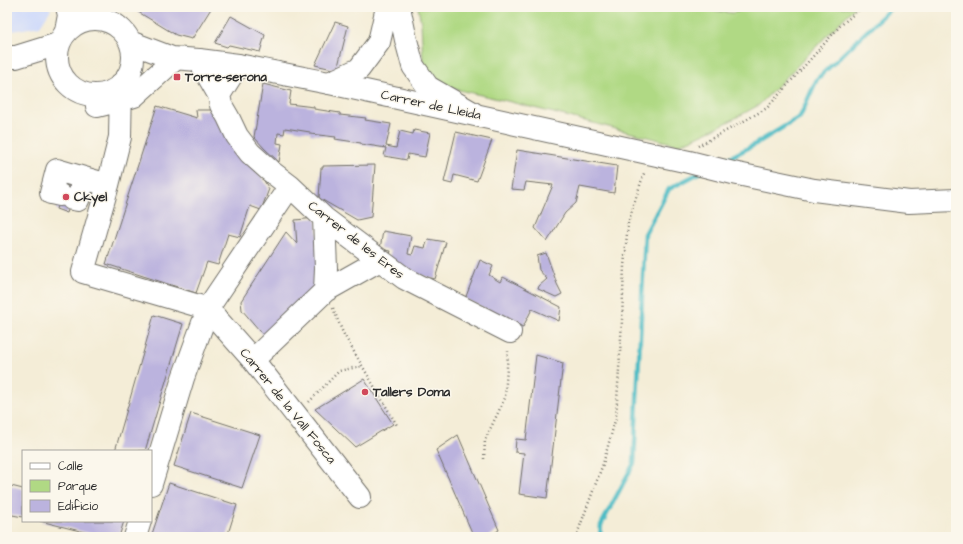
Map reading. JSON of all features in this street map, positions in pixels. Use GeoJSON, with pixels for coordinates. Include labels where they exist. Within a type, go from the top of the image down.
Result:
{"type":"FeatureCollection","features":[{"type":"Feature","properties":{"kind":"street"},"geometry":{"type":"LineString","coordinates":[[67,7],[69,15],[56,56],[58,68],[68,84],[93,100],[120,137]]}},
{"type":"Feature","properties":{"kind":"street"},"geometry":{"type":"LineString","coordinates":[[329,83],[359,69],[380,42],[388,7]]}},
{"type":"Feature","properties":{"kind":"street"},"geometry":{"type":"LineString","coordinates":[[399,7],[413,66],[428,87],[477,115]]}},
{"type":"Feature","properties":{"kind":"street"},"geometry":{"type":"LineString","coordinates":[[12,57],[62,37],[74,24],[94,18],[99,13],[119,27],[125,34],[130,42],[133,57],[124,86],[120,137],[83,272],[207,311]]}},
{"type":"Feature","properties":{"kind":"street","name":"Carrer de Lleida"},"geometry":{"type":"LineString","coordinates":[[130,42],[173,59],[199,60],[238,65],[329,83],[814,190],[909,202],[956,200]]}},
{"type":"Feature","properties":{"kind":"street"},"geometry":{"type":"LineString","coordinates":[[12,57],[52,70],[63,78]]}},
{"type":"Feature","properties":{"kind":"street"},"geometry":{"type":"LineString","coordinates":[[124,86],[134,96],[173,59]]}},
{"type":"Feature","properties":{"kind":"street","name":"Carrer de Lleida"},"geometry":{"type":"LineString","coordinates":[[124,86],[173,59]]}},
{"type":"Feature","properties":{"kind":"street","name":"Carrer de les Eres"},"geometry":{"type":"LineString","coordinates":[[199,60],[219,95],[221,105],[237,136],[250,153],[269,170],[290,186],[324,218],[404,278],[510,332]]}},
{"type":"Feature","properties":{"kind":"street"},"geometry":{"type":"LineString","coordinates":[[219,95],[238,65]]}},
{"type":"Feature","properties":{"kind":"street"},"geometry":{"type":"LineString","coordinates":[[93,100],[98,95],[124,86]]}},
{"type":"Feature","properties":{"kind":"street"},"geometry":{"type":"LineString","coordinates":[[66,197],[51,193],[57,170],[108,185]]}},
{"type":"Feature","properties":{"kind":"street"},"geometry":{"type":"LineString","coordinates":[[152,481],[183,378],[207,311],[290,186]]}},
{"type":"Feature","properties":{"kind":"street"},"geometry":{"type":"LineString","coordinates":[[324,218],[326,268],[325,291]]}},
{"type":"Feature","properties":{"kind":"street"},"geometry":{"type":"LineString","coordinates":[[253,360],[325,291],[380,260]]}},
{"type":"Feature","properties":{"kind":"street","name":"Carrer de la Vall Fosca"},"geometry":{"type":"LineString","coordinates":[[207,311],[253,360],[360,496]]}},
{"type":"Feature","properties":{"kind":"street"},"geometry":{"type":"LineString","coordinates":[[135,537],[140,522]]}},
{"type":"Feature","properties":{"kind":"path"},"geometry":{"type":"LineString","coordinates":[[684,161],[700,144],[767,108],[840,26],[862,7]]}},
{"type":"Feature","properties":{"kind":"path"},"geometry":{"type":"LineString","coordinates":[[576,537],[603,464],[616,417],[624,266],[628,223],[643,176],[653,154]]}},
{"type":"Feature","properties":{"kind":"path"},"geometry":{"type":"LineString","coordinates":[[325,291],[343,333],[398,427]]}},
{"type":"Feature","properties":{"kind":"path"},"geometry":{"type":"LineString","coordinates":[[484,459],[485,440],[505,398],[510,332]]}},
{"type":"Feature","properties":{"kind":"path"},"geometry":{"type":"LineString","coordinates":[[296,416],[339,371],[362,366]]}},
{"type":"Feature","properties":{"kind":"shaded area"},"geometry":{"type":"Polygon","coordinates":[[[7,7],[49,7],[51,9],[40,26],[7,32],[7,7]]]}},
{"type":"Feature","properties":{"kind":"green space"},"geometry":{"type":"Polygon","coordinates":[[[418,7],[691,7],[733,13],[753,7],[855,7],[759,105],[728,122],[679,145],[441,85],[426,69],[423,62],[421,23],[418,7]]]}},
{"type":"Feature","properties":{"kind":"building"},"geometry":{"type":"Polygon","coordinates":[[[130,7],[212,7],[192,39],[176,35],[130,7]]]}},
{"type":"Feature","properties":{"kind":"building"},"geometry":{"type":"Polygon","coordinates":[[[231,16],[265,35],[260,52],[229,45],[227,47],[215,43],[231,16]]]}},
{"type":"Feature","properties":{"kind":"building"},"geometry":{"type":"Polygon","coordinates":[[[335,22],[348,26],[337,70],[315,65],[335,22]]]}},
{"type":"Feature","properties":{"kind":"building"},"geometry":{"type":"Polygon","coordinates":[[[263,84],[291,91],[289,104],[314,107],[314,109],[340,113],[340,115],[366,118],[365,120],[391,124],[386,146],[396,148],[400,131],[413,134],[414,130],[430,133],[425,157],[408,154],[407,160],[384,156],[386,148],[285,128],[284,134],[278,133],[277,143],[282,144],[279,162],[254,137],[263,84]]]}},
{"type":"Feature","properties":{"kind":"building"},"geometry":{"type":"Polygon","coordinates":[[[157,106],[197,118],[196,110],[213,110],[260,174],[269,189],[261,210],[250,206],[240,237],[228,234],[218,265],[207,262],[196,293],[106,264],[157,106]]]}},
{"type":"Feature","properties":{"kind":"building"},"geometry":{"type":"Polygon","coordinates":[[[456,132],[492,140],[477,181],[454,175],[452,184],[444,182],[456,132]]]}},
{"type":"Feature","properties":{"kind":"building"},"geometry":{"type":"Polygon","coordinates":[[[517,150],[617,166],[614,193],[580,187],[576,203],[565,213],[547,242],[535,228],[553,185],[526,182],[524,190],[511,189],[517,150]]]}},
{"type":"Feature","properties":{"kind":"building"},"geometry":{"type":"Polygon","coordinates":[[[375,165],[371,217],[357,220],[319,198],[321,168],[323,168],[323,166],[375,165]]]}},
{"type":"Feature","properties":{"kind":"building","name":"Ckyel"},"geometry":{"type":"Polygon","coordinates":[[[64,184],[76,187],[67,213],[56,209],[64,184]]]}},
{"type":"Feature","properties":{"kind":"building"},"geometry":{"type":"Polygon","coordinates":[[[316,218],[322,286],[265,337],[242,310],[241,301],[286,232],[297,244],[295,220],[316,218]]]}},
{"type":"Feature","properties":{"kind":"building"},"geometry":{"type":"Polygon","coordinates":[[[383,231],[411,236],[408,254],[412,255],[415,246],[425,248],[428,239],[446,242],[435,279],[419,275],[388,260],[391,251],[380,249],[383,231]]]}},
{"type":"Feature","properties":{"kind":"building"},"geometry":{"type":"Polygon","coordinates":[[[546,253],[562,294],[556,297],[538,289],[539,286],[547,279],[539,270],[537,256],[546,253]]]}},
{"type":"Feature","properties":{"kind":"building"},"geometry":{"type":"Polygon","coordinates":[[[480,260],[493,266],[489,275],[500,282],[503,277],[561,307],[559,321],[532,309],[523,327],[465,299],[480,260]]]}},
{"type":"Feature","properties":{"kind":"building"},"geometry":{"type":"Polygon","coordinates":[[[154,315],[183,324],[145,450],[115,450],[154,315]]]}},
{"type":"Feature","properties":{"kind":"building"},"geometry":{"type":"Polygon","coordinates":[[[536,355],[563,363],[547,498],[519,494],[524,453],[515,452],[516,439],[526,440],[536,355]]]}},
{"type":"Feature","properties":{"kind":"building"},"geometry":{"type":"Polygon","coordinates":[[[364,379],[393,424],[355,447],[315,409],[364,379]]]}},
{"type":"Feature","properties":{"kind":"building"},"geometry":{"type":"Polygon","coordinates":[[[191,413],[260,435],[242,488],[174,466],[191,413]]]}},
{"type":"Feature","properties":{"kind":"building"},"geometry":{"type":"Polygon","coordinates":[[[458,435],[499,530],[488,537],[474,537],[436,450],[458,435]]]}},
{"type":"Feature","properties":{"kind":"building"},"geometry":{"type":"Polygon","coordinates":[[[169,483],[237,505],[227,537],[151,537],[169,483]]]}},
{"type":"Feature","properties":{"kind":"building"},"geometry":{"type":"Polygon","coordinates":[[[7,485],[22,489],[22,517],[7,514],[7,485]]]}},
{"type":"Feature","properties":{"kind":"building"},"geometry":{"type":"Polygon","coordinates":[[[44,522],[124,522],[119,537],[104,537],[44,522]]]}},
{"type":"Feature","properties":{"kind":"waterway"},"geometry":{"type":"LineString","coordinates":[[721,162],[752,146],[800,117],[817,79],[892,7]]}},
{"type":"Feature","properties":{"kind":"waterway"},"geometry":{"type":"LineString","coordinates":[[600,537],[601,525],[634,463],[645,234],[669,189],[701,172]]}},
{"type":"Feature","properties":{"kind":"place","name":"Torre-serona"},"geometry":{"type":"Point","coordinates":[177,77]}},
{"type":"Feature","properties":{"kind":"place","name":"Ckyel"},"geometry":{"type":"Point","coordinates":[66,197]}},
{"type":"Feature","properties":{"kind":"place","name":"Tallers Doma"},"geometry":{"type":"Point","coordinates":[365,392]}}]}
